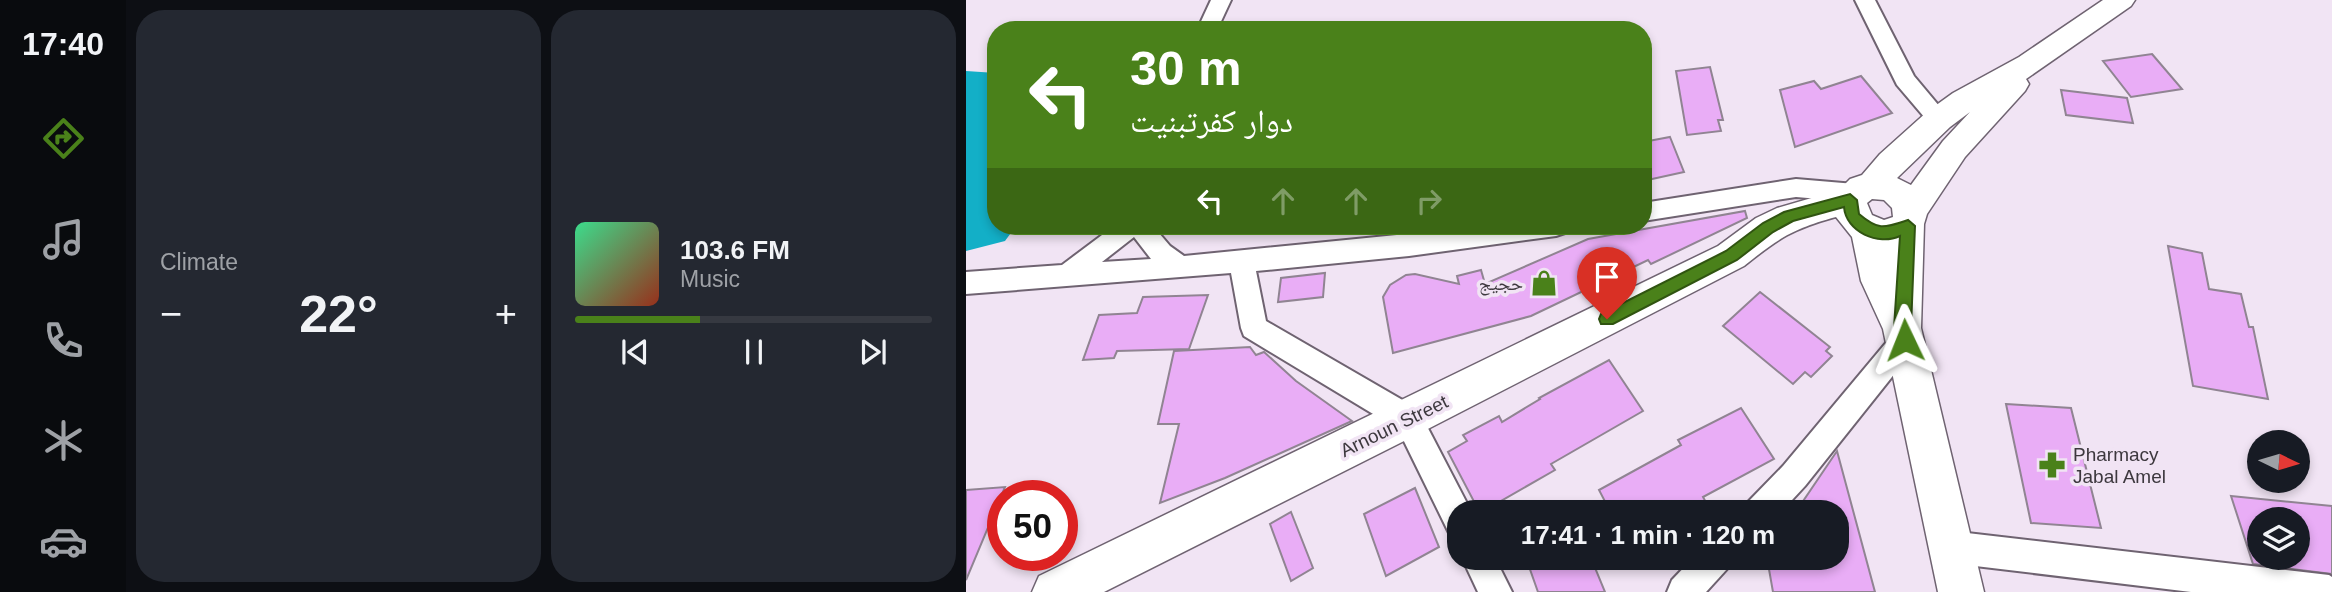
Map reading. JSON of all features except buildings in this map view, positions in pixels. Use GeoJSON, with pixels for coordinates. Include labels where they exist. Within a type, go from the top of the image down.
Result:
{"type":"FeatureCollection","features":[{"type":"Feature","properties":{"kind":"main road"},"geometry":{"type":"LineString","coordinates":[[1904,334],[1882,292],[1873,266],[1860,207],[1891,162],[1939,120],[1964,101],[2029,64],[2121,0]]}},
{"type":"Feature","properties":{"kind":"main road"},"geometry":{"type":"LineString","coordinates":[[1910,218],[1954,149],[2003,99],[2029,64]]}},
{"type":"Feature","properties":{"kind":"main road"},"geometry":{"type":"LineString","coordinates":[[1860,207],[1882,186],[1902,195],[1910,218],[1904,334],[1962,592]]}},
{"type":"Feature","properties":{"kind":"main road","name":"Arnoun Street"},"geometry":{"type":"LineString","coordinates":[[1055,592],[1408,419],[1731,256],[1799,237],[1860,207],[1890,234],[1910,218]]}},
{"type":"Feature","properties":{"kind":"street"},"geometry":{"type":"LineString","coordinates":[[1212,21],[1222,0]]}},
{"type":"Feature","properties":{"kind":"street"},"geometry":{"type":"LineString","coordinates":[[1866,0],[1905,80],[1939,120]]}},
{"type":"Feature","properties":{"kind":"street"},"geometry":{"type":"LineString","coordinates":[[1652,211],[1796,188],[1860,207]]}},
{"type":"Feature","properties":{"kind":"street"},"geometry":{"type":"LineString","coordinates":[[1066,275],[1119,235]]}},
{"type":"Feature","properties":{"kind":"street"},"geometry":{"type":"LineString","coordinates":[[1146,235],[1161,253],[1179,266]]}},
{"type":"Feature","properties":{"kind":"street"},"geometry":{"type":"LineString","coordinates":[[966,284],[1242,262],[1493,235]]}},
{"type":"Feature","properties":{"kind":"street"},"geometry":{"type":"LineString","coordinates":[[1242,262],[1254,328],[1408,419],[1449,500]]}},
{"type":"Feature","properties":{"kind":"street"},"geometry":{"type":"LineString","coordinates":[[1771,500],[1794,476],[1904,334]]}},
{"type":"Feature","properties":{"kind":"street"},"geometry":{"type":"LineString","coordinates":[[1950,547],[2329,592]]}},
{"type":"Feature","properties":{"kind":"street"},"geometry":{"type":"LineString","coordinates":[[1484,570],[1494,592]]}},
{"type":"Feature","properties":{"kind":"street"},"geometry":{"type":"LineString","coordinates":[[1684,592],[1705,570]]}},
{"type":"Feature","properties":{"kind":"water"},"geometry":{"type":"Polygon","coordinates":[[[966,71],[987,72],[987,235],[1009,235],[1005,241],[966,251],[966,71]]]}},
{"type":"Feature","properties":{"kind":"place","name":"حجيج"},"geometry":{"type":"Point","coordinates":[1544,283]}},
{"type":"Feature","properties":{"kind":"place","name":"Pharmacy Jabal Amel"},"geometry":{"type":"Point","coordinates":[2052,465]}},
{"type":"Feature","properties":{"kind":"route"},"geometry":{"type":"LineString","coordinates":[[1607,319],[1731,256],[1789,216],[1850,200],[1852,216],[1868,230],[1890,234],[1908,226],[1902,328],[1905,340]]}}]}
